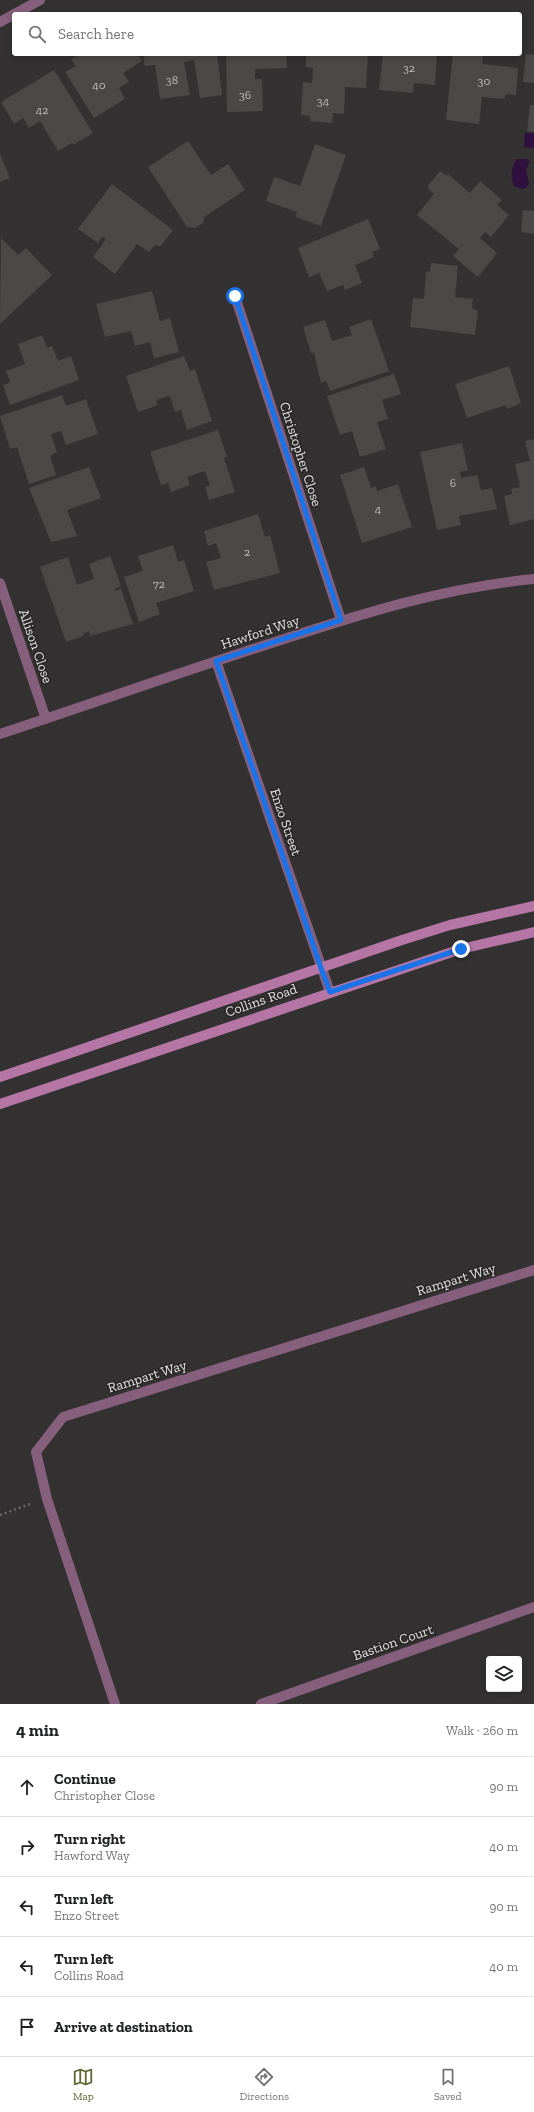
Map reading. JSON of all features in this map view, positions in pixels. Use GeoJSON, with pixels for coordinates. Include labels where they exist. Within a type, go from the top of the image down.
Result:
{"type":"FeatureCollection","features":[{"type":"Feature","properties":{"kind":"main road","name":"Collins Road"},"geometry":{"type":"LineString","coordinates":[[0,1077],[450,925],[534,906]]}},
{"type":"Feature","properties":{"kind":"main road","name":"Collins Road"},"geometry":{"type":"LineString","coordinates":[[0,1104],[461,949],[534,932]]}},
{"type":"Feature","properties":{"kind":"street"},"geometry":{"type":"LineString","coordinates":[[18,12],[40,0]]}},
{"type":"Feature","properties":{"kind":"street"},"geometry":{"type":"LineString","coordinates":[[0,22],[12,15]]}},
{"type":"Feature","properties":{"kind":"street","name":"Christopher Close"},"geometry":{"type":"LineString","coordinates":[[235,296],[341,620]]}},
{"type":"Feature","properties":{"kind":"street","name":"Hawford Way"},"geometry":{"type":"LineString","coordinates":[[0,734],[341,620],[397,604],[453,591],[534,579]]}},
{"type":"Feature","properties":{"kind":"street","name":"Allison Close"},"geometry":{"type":"LineString","coordinates":[[0,583],[46,719]]}},
{"type":"Feature","properties":{"kind":"street","name":"Enzo Street"},"geometry":{"type":"LineString","coordinates":[[216,661],[330,992]]}},
{"type":"Feature","properties":{"kind":"street","name":"Rampart Way"},"geometry":{"type":"LineString","coordinates":[[114,1704],[47,1499],[36,1452],[63,1417],[534,1270]]}},
{"type":"Feature","properties":{"kind":"street","name":"Bastion Court"},"geometry":{"type":"LineString","coordinates":[[261,1704],[534,1607]]}},
{"type":"Feature","properties":{"kind":"path"},"geometry":{"type":"LineString","coordinates":[[0,1515],[47,1499]]}},
{"type":"Feature","properties":{"kind":"shaded area"},"geometry":{"type":"Polygon","coordinates":[[[525,133],[534,133],[534,148],[524,147],[525,133]]]}},
{"type":"Feature","properties":{"kind":"shaded area"},"geometry":{"type":"Polygon","coordinates":[[[517,159],[528,159],[530,162],[526,169],[529,184],[526,188],[522,189],[514,186],[512,180],[512,169],[517,159]]]}},
{"type":"Feature","properties":{"kind":"building"},"geometry":{"type":"Polygon","coordinates":[[[526,54],[534,55],[534,83],[523,82],[526,54]]]}},
{"type":"Feature","properties":{"kind":"building"},"geometry":{"type":"Polygon","coordinates":[[[77,56],[138,56],[142,61],[123,73],[129,82],[119,88],[125,99],[94,118],[65,72],[76,66],[71,59],[77,56]]]}},
{"type":"Feature","properties":{"kind":"building"},"geometry":{"type":"Polygon","coordinates":[[[143,56],[217,56],[222,95],[200,98],[194,60],[184,62],[190,95],[160,99],[155,65],[145,66],[143,56]]]}},
{"type":"Feature","properties":{"kind":"building"},"geometry":{"type":"Polygon","coordinates":[[[226,56],[286,56],[287,68],[255,69],[255,79],[262,79],[263,111],[227,112],[226,56]]]}},
{"type":"Feature","properties":{"kind":"building"},"geometry":{"type":"Polygon","coordinates":[[[306,56],[368,56],[366,88],[345,87],[344,114],[333,113],[332,123],[310,121],[310,116],[301,115],[303,82],[312,83],[313,68],[306,67],[306,56]]]}},
{"type":"Feature","properties":{"kind":"building"},"geometry":{"type":"Polygon","coordinates":[[[383,56],[437,56],[435,85],[414,83],[413,93],[379,90],[383,56]]]}},
{"type":"Feature","properties":{"kind":"building"},"geometry":{"type":"Polygon","coordinates":[[[453,56],[483,56],[482,64],[518,68],[516,95],[506,94],[504,99],[482,97],[479,124],[446,120],[453,56]]]}},
{"type":"Feature","properties":{"kind":"building"},"geometry":{"type":"Polygon","coordinates":[[[54,70],[93,133],[73,145],[72,143],[58,151],[40,121],[29,128],[23,118],[14,124],[1,102],[54,70]]]}},
{"type":"Feature","properties":{"kind":"building"},"geometry":{"type":"Polygon","coordinates":[[[530,105],[534,105],[534,132],[527,131],[530,105]]]}},
{"type":"Feature","properties":{"kind":"building"},"geometry":{"type":"Polygon","coordinates":[[[188,141],[211,175],[228,164],[245,190],[204,217],[203,223],[195,228],[187,227],[148,167],[188,141]]]}},
{"type":"Feature","properties":{"kind":"building"},"geometry":{"type":"Polygon","coordinates":[[[315,144],[346,155],[321,226],[296,217],[297,212],[266,201],[274,177],[300,186],[315,144]]]}},
{"type":"Feature","properties":{"kind":"building"},"geometry":{"type":"Polygon","coordinates":[[[0,154],[10,178],[0,182],[0,154]]]}},
{"type":"Feature","properties":{"kind":"building"},"geometry":{"type":"Polygon","coordinates":[[[440,171],[446,176],[448,174],[470,193],[480,181],[502,200],[497,205],[509,215],[491,237],[485,232],[480,238],[497,253],[478,277],[453,256],[459,249],[417,215],[434,194],[427,187],[440,171]]]}},
{"type":"Feature","properties":{"kind":"building"},"geometry":{"type":"Polygon","coordinates":[[[112,184],[173,230],[160,247],[155,245],[149,252],[137,244],[115,274],[93,257],[106,239],[102,237],[98,243],[78,229],[112,184]]]}},
{"type":"Feature","properties":{"kind":"building"},"geometry":{"type":"Polygon","coordinates":[[[523,210],[534,211],[534,234],[521,232],[523,210]]]}},
{"type":"Feature","properties":{"kind":"building"},"geometry":{"type":"Polygon","coordinates":[[[368,219],[380,249],[372,252],[374,257],[355,265],[362,283],[345,290],[343,285],[327,291],[319,273],[309,277],[298,248],[368,219]]]}},
{"type":"Feature","properties":{"kind":"building"},"geometry":{"type":"Polygon","coordinates":[[[1,238],[18,255],[26,248],[52,275],[0,324],[1,238]]]}},
{"type":"Feature","properties":{"kind":"building"},"geometry":{"type":"Polygon","coordinates":[[[431,263],[458,266],[455,297],[473,299],[472,308],[478,311],[475,335],[410,327],[413,298],[424,299],[426,272],[430,271],[431,263]]]}},
{"type":"Feature","properties":{"kind":"building"},"geometry":{"type":"Polygon","coordinates":[[[152,291],[160,321],[170,318],[179,352],[154,358],[150,342],[135,346],[131,331],[105,337],[96,304],[152,291]]]}},
{"type":"Feature","properties":{"kind":"building"},"geometry":{"type":"Polygon","coordinates":[[[371,319],[389,371],[330,391],[326,381],[321,383],[314,353],[311,353],[303,327],[325,320],[332,341],[352,335],[349,327],[371,319]]]}},
{"type":"Feature","properties":{"kind":"building"},"geometry":{"type":"Polygon","coordinates":[[[42,335],[47,348],[52,346],[58,361],[71,356],[79,380],[10,405],[3,385],[10,382],[6,371],[25,364],[18,344],[42,335]]]}},
{"type":"Feature","properties":{"kind":"building"},"geometry":{"type":"Polygon","coordinates":[[[184,356],[190,371],[195,369],[212,421],[187,430],[181,410],[175,412],[170,396],[156,400],[158,405],[138,412],[126,376],[184,356]]]}},
{"type":"Feature","properties":{"kind":"building"},"geometry":{"type":"Polygon","coordinates":[[[509,366],[521,403],[507,409],[506,405],[467,418],[455,384],[509,366]]]}},
{"type":"Feature","properties":{"kind":"building"},"geometry":{"type":"Polygon","coordinates":[[[394,374],[401,394],[382,400],[388,419],[377,422],[386,449],[360,457],[352,431],[340,435],[327,396],[394,374]]]}},
{"type":"Feature","properties":{"kind":"building"},"geometry":{"type":"Polygon","coordinates":[[[62,395],[66,406],[86,399],[98,434],[66,445],[61,431],[51,434],[57,452],[50,456],[56,475],[29,484],[17,447],[10,449],[0,416],[62,395]]]}},
{"type":"Feature","properties":{"kind":"building"},"geometry":{"type":"Polygon","coordinates":[[[218,430],[227,457],[224,458],[235,492],[209,500],[205,487],[210,485],[205,471],[187,477],[190,485],[171,492],[168,483],[161,485],[150,452],[218,430]]]}},
{"type":"Feature","properties":{"kind":"building"},"geometry":{"type":"Polygon","coordinates":[[[534,439],[534,519],[510,525],[504,496],[512,494],[511,489],[520,487],[515,464],[530,461],[525,441],[534,439]]]}},
{"type":"Feature","properties":{"kind":"building"},"geometry":{"type":"Polygon","coordinates":[[[462,443],[468,470],[460,472],[461,478],[477,475],[481,490],[492,488],[497,509],[459,516],[461,525],[437,530],[420,452],[462,443]]]}},
{"type":"Feature","properties":{"kind":"building"},"geometry":{"type":"Polygon","coordinates":[[[89,467],[101,498],[67,510],[77,536],[51,542],[29,488],[89,467]]]}},
{"type":"Feature","properties":{"kind":"building"},"geometry":{"type":"Polygon","coordinates":[[[364,467],[371,488],[376,486],[377,491],[398,484],[412,527],[362,543],[340,475],[364,467]]]}},
{"type":"Feature","properties":{"kind":"building"},"geometry":{"type":"Polygon","coordinates":[[[258,514],[265,537],[270,535],[280,573],[214,590],[206,562],[221,558],[216,543],[208,546],[204,531],[258,514]]]}},
{"type":"Feature","properties":{"kind":"building"},"geometry":{"type":"Polygon","coordinates":[[[173,545],[178,562],[184,560],[194,591],[156,603],[160,614],[139,622],[124,577],[143,571],[138,556],[173,545]]]}},
{"type":"Feature","properties":{"kind":"building"},"geometry":{"type":"Polygon","coordinates":[[[110,556],[121,586],[115,589],[115,591],[121,589],[133,624],[90,636],[89,631],[83,634],[83,636],[66,642],[40,567],[68,557],[77,585],[94,579],[89,564],[110,556]]]}},
{"type":"Feature","properties":{"kind":"route"},"geometry":{"type":"LineString","coordinates":[[235,296],[341,620],[216,661],[321,968],[330,992],[461,949]]}}]}
